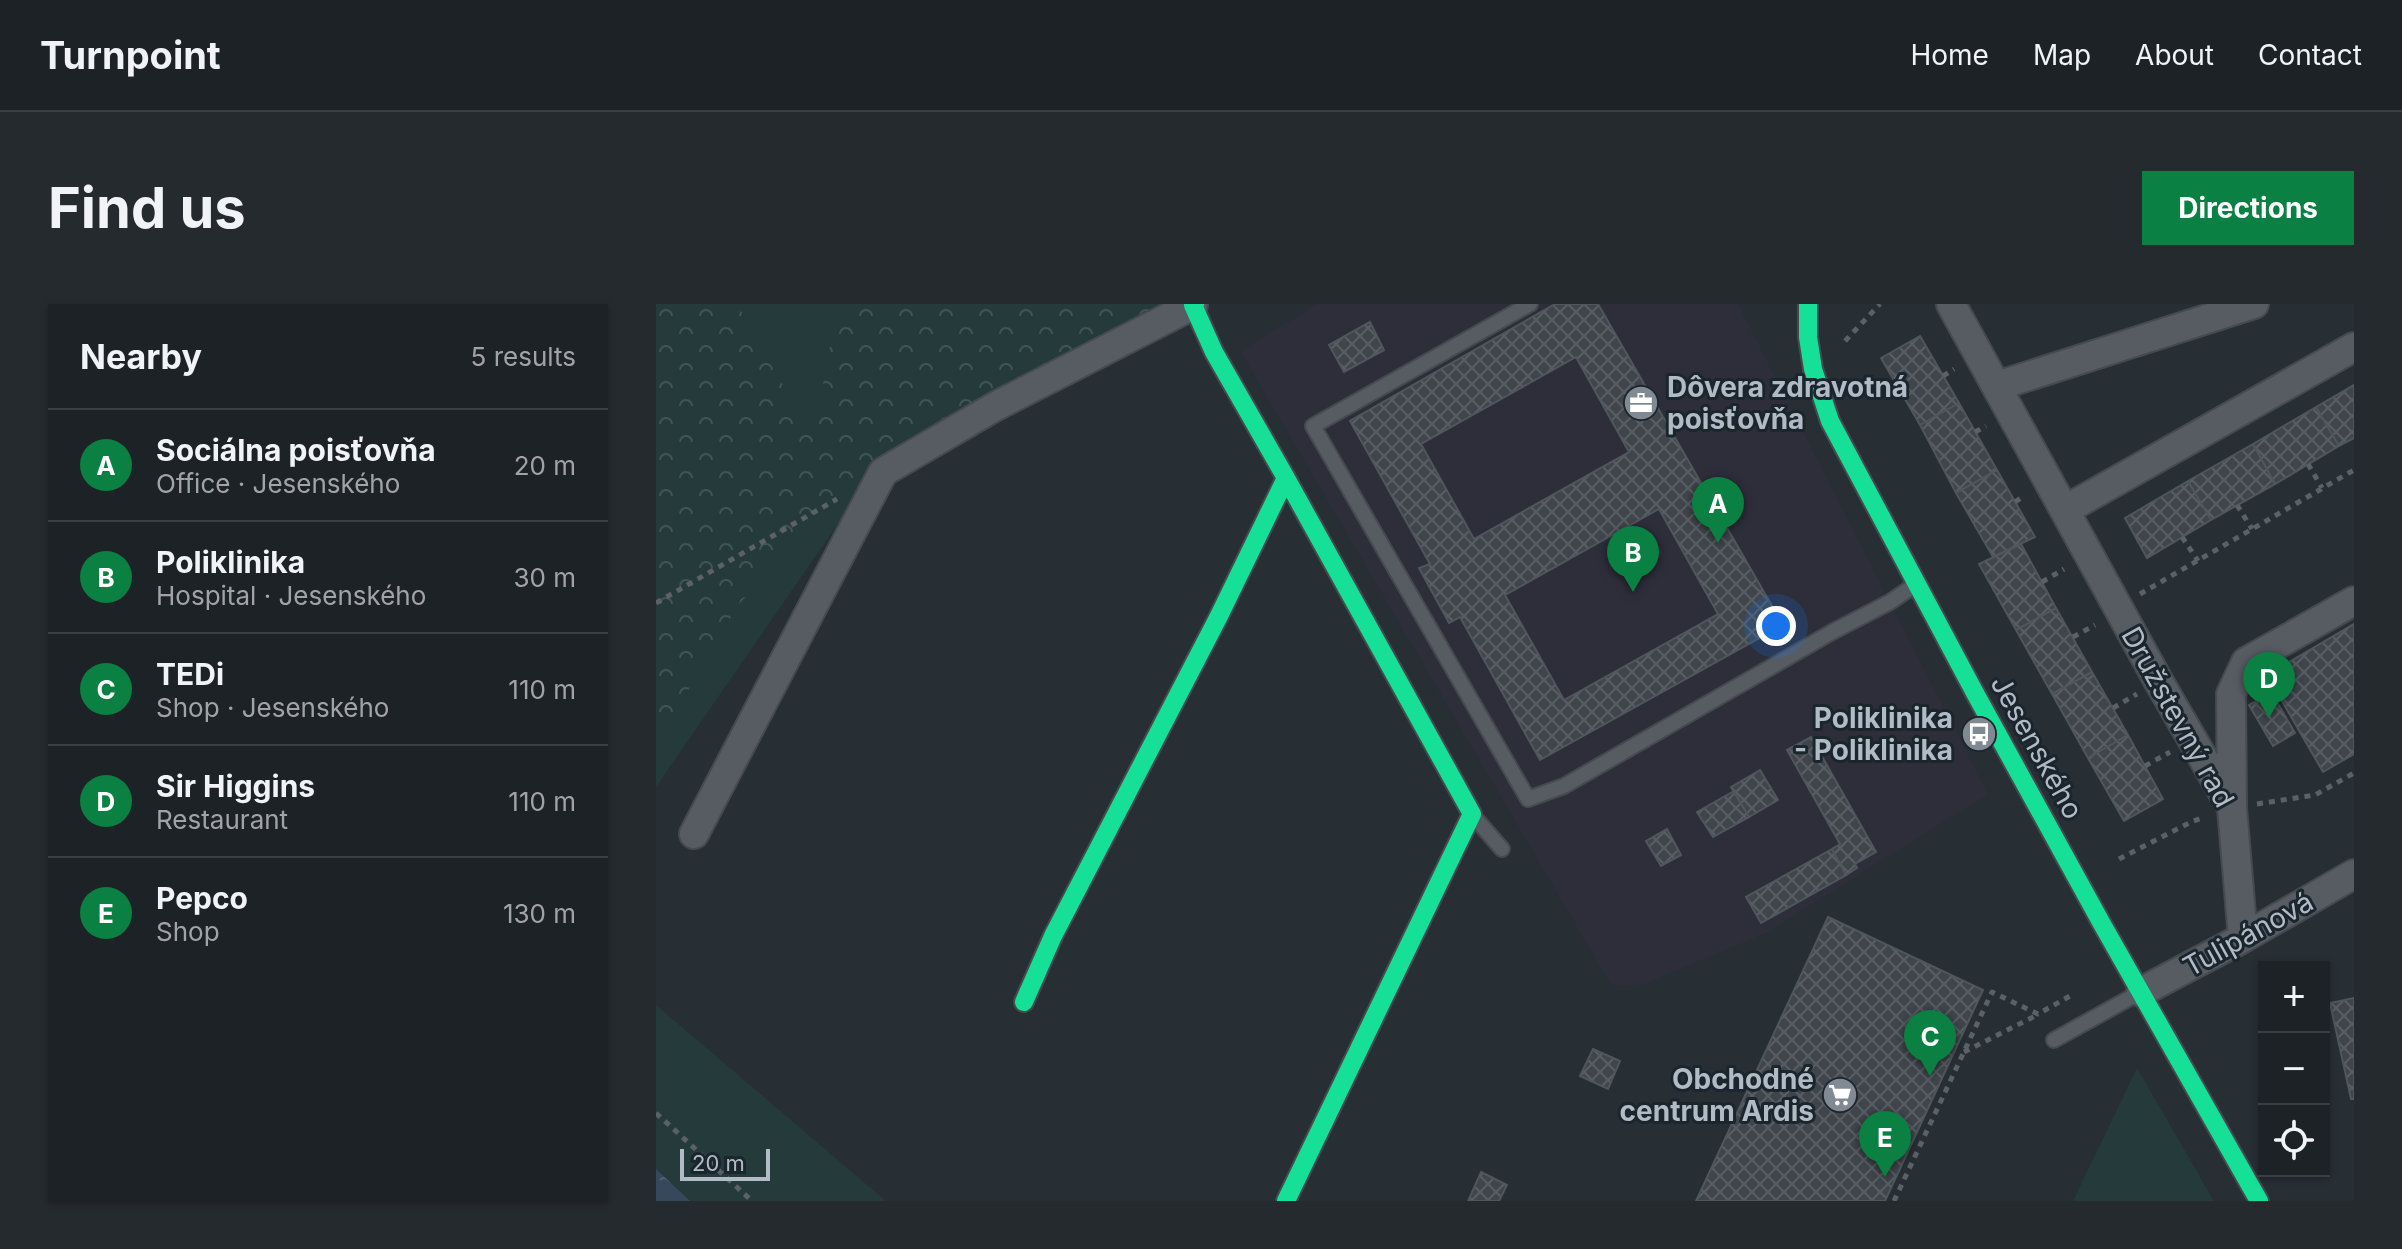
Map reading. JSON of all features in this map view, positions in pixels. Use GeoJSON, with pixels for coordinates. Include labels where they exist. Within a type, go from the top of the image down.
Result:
{"type":"FeatureCollection","features":[{"type":"Feature","properties":{"kind":"street","name":"Jesenského"},"geometry":{"type":"LineString","coordinates":[[1808,304],[1808,337],[1813,369],[1830,421],[2141,992],[2259,1201]]}},
{"type":"Feature","properties":{"kind":"street","name":"Družstevný rad"},"geometry":{"type":"LineString","coordinates":[[1951,304],[2232,808],[2243,938]]}},
{"type":"Feature","properties":{"kind":"street"},"geometry":{"type":"LineString","coordinates":[[1997,386],[2254,304]]}},
{"type":"Feature","properties":{"kind":"street"},"geometry":{"type":"LineString","coordinates":[[694,834],[883,472],[996,406],[1194,305],[1214,352],[1472,814],[1286,1201]]}},
{"type":"Feature","properties":{"kind":"street"},"geometry":{"type":"LineString","coordinates":[[2065,510],[2354,347]]}},
{"type":"Feature","properties":{"kind":"street"},"geometry":{"type":"LineString","coordinates":[[1024,1002],[1053,936],[1219,616],[1286,478]]}},
{"type":"Feature","properties":{"kind":"street"},"geometry":{"type":"LineString","coordinates":[[2232,808],[2231,694],[2246,662],[2354,601]]}},
{"type":"Feature","properties":{"kind":"street","name":"Tulipánová"},"geometry":{"type":"LineString","coordinates":[[2141,992],[2354,874]]}},
{"type":"Feature","properties":{"kind":"lane"},"geometry":{"type":"LineString","coordinates":[[1530,304],[1313,426],[1528,799],[1564,786],[1917,584]]}},
{"type":"Feature","properties":{"kind":"lane"},"geometry":{"type":"LineString","coordinates":[[1472,814],[1502,849]]}},
{"type":"Feature","properties":{"kind":"lane"},"geometry":{"type":"LineString","coordinates":[[2054,1040],[2141,992]]}},
{"type":"Feature","properties":{"kind":"path"},"geometry":{"type":"LineString","coordinates":[[2308,464],[2322,488]]}},
{"type":"Feature","properties":{"kind":"path"},"geometry":{"type":"LineString","coordinates":[[2118,607],[2354,470]]}},
{"type":"Feature","properties":{"kind":"path"},"geometry":{"type":"LineString","coordinates":[[656,603],[843,496]]}},
{"type":"Feature","properties":{"kind":"path"},"geometry":{"type":"LineString","coordinates":[[2237,505],[2252,529]]}},
{"type":"Feature","properties":{"kind":"path"},"geometry":{"type":"LineString","coordinates":[[2182,537],[2198,561]]}},
{"type":"Feature","properties":{"kind":"path"},"geometry":{"type":"LineString","coordinates":[[1894,1201],[1992,992],[2038,1014]]}},
{"type":"Feature","properties":{"kind":"path"},"geometry":{"type":"LineString","coordinates":[[1963,1053],[2070,996]]}},
{"type":"Feature","properties":{"kind":"path"},"geometry":{"type":"LineString","coordinates":[[656,1113],[752,1201]]}},
{"type":"Feature","properties":{"kind":"shaded area"},"geometry":{"type":"Polygon","coordinates":[[[1318,304],[1738,304],[1988,794],[1766,933],[1637,987],[1611,985],[1240,351],[1318,304]]]}},
{"type":"Feature","properties":{"kind":"green space"},"geometry":{"type":"Polygon","coordinates":[[[656,304],[1078,304],[878,466],[656,787],[656,304]]]}},
{"type":"Feature","properties":{"kind":"green space"},"geometry":{"type":"Polygon","coordinates":[[[656,304],[737,304],[816,444],[814,434],[835,318],[850,304],[1168,304],[1009,385],[874,461],[738,605],[656,745],[656,304]]]}},
{"type":"Feature","properties":{"kind":"green space"},"geometry":{"type":"Polygon","coordinates":[[[656,1005],[886,1201],[690,1201],[656,1169],[656,1005]]]}},
{"type":"Feature","properties":{"kind":"green space"},"geometry":{"type":"Polygon","coordinates":[[[2137,1068],[2214,1201],[2073,1201],[2137,1068]]]}},
{"type":"Feature","properties":{"kind":"water"},"geometry":{"type":"Polygon","coordinates":[[[656,1169],[690,1201],[656,1201],[656,1169]]]}},
{"type":"Feature","properties":{"kind":"building"},"geometry":{"type":"Polygon","coordinates":[[[1555,304],[1598,304],[1783,625],[1540,760],[1460,617],[1449,623],[1419,568],[1430,564],[1350,421],[1555,304]],[[1576,357],[1421,444],[1474,539],[1629,452],[1576,357]],[[1659,509],[1505,595],[1564,700],[1718,614],[1659,509]]]}},
{"type":"Feature","properties":{"kind":"building"},"geometry":{"type":"Polygon","coordinates":[[[1370,322],[1384,350],[1344,372],[1329,345],[1370,322]]]}},
{"type":"Feature","properties":{"kind":"building"},"geometry":{"type":"Polygon","coordinates":[[[1920,336],[1959,403],[1920,425],[1881,358],[1920,336]]]}},
{"type":"Feature","properties":{"kind":"building"},"geometry":{"type":"Polygon","coordinates":[[[2354,385],[2354,438],[2339,446],[2316,407],[2354,385]]]}},
{"type":"Feature","properties":{"kind":"building"},"geometry":{"type":"Polygon","coordinates":[[[1959,403],[1997,470],[1956,493],[1920,425],[1959,403]]]}},
{"type":"Feature","properties":{"kind":"building"},"geometry":{"type":"Polygon","coordinates":[[[2316,407],[2339,446],[2275,484],[2253,444],[2316,407]]]}},
{"type":"Feature","properties":{"kind":"building"},"geometry":{"type":"Polygon","coordinates":[[[2253,444],[2275,484],[2211,520],[2188,481],[2253,444]]]}},
{"type":"Feature","properties":{"kind":"building"},"geometry":{"type":"Polygon","coordinates":[[[1997,470],[2035,537],[1993,557],[1956,493],[1997,470]]]}},
{"type":"Feature","properties":{"kind":"building"},"geometry":{"type":"Polygon","coordinates":[[[2188,481],[2211,520],[2147,558],[2125,518],[2188,481]]]}},
{"type":"Feature","properties":{"kind":"building"},"geometry":{"type":"Polygon","coordinates":[[[2021,544],[2056,608],[2016,630],[1979,564],[2021,544]]]}},
{"type":"Feature","properties":{"kind":"building"},"geometry":{"type":"Polygon","coordinates":[[[2056,608],[2092,672],[2052,694],[2016,630],[2056,608]]]}},
{"type":"Feature","properties":{"kind":"building"},"geometry":{"type":"Polygon","coordinates":[[[2354,624],[2354,754],[2323,772],[2267,675],[2354,624]]]}},
{"type":"Feature","properties":{"kind":"building"},"geometry":{"type":"Polygon","coordinates":[[[2092,672],[2128,735],[2088,758],[2052,694],[2092,672]]]}},
{"type":"Feature","properties":{"kind":"building"},"geometry":{"type":"Polygon","coordinates":[[[2271,692],[2295,733],[2273,746],[2249,705],[2271,692]]]}},
{"type":"Feature","properties":{"kind":"building"},"geometry":{"type":"Polygon","coordinates":[[[2128,735],[2163,799],[2124,821],[2088,758],[2128,735]]]}},
{"type":"Feature","properties":{"kind":"building"},"geometry":{"type":"Polygon","coordinates":[[[1811,737],[1876,852],[1855,864],[1857,868],[1846,875],[1832,849],[1840,844],[1787,750],[1811,737]]]}},
{"type":"Feature","properties":{"kind":"building"},"geometry":{"type":"Polygon","coordinates":[[[1760,770],[1778,800],[1749,817],[1731,787],[1760,770]]]}},
{"type":"Feature","properties":{"kind":"building"},"geometry":{"type":"Polygon","coordinates":[[[1734,791],[1749,817],[1713,837],[1697,812],[1734,791]]]}},
{"type":"Feature","properties":{"kind":"building"},"geometry":{"type":"Polygon","coordinates":[[[1667,829],[1681,855],[1661,866],[1646,841],[1667,829]]]}},
{"type":"Feature","properties":{"kind":"building"},"geometry":{"type":"Polygon","coordinates":[[[1832,849],[1846,875],[1761,923],[1746,897],[1832,849]]]}},
{"type":"Feature","properties":{"kind":"building","name":"Obchodné centrum Ardis"},"geometry":{"type":"Polygon","coordinates":[[[1828,917],[1983,990],[1885,1201],[1696,1201],[1828,917]]]}},
{"type":"Feature","properties":{"kind":"building"},"geometry":{"type":"Polygon","coordinates":[[[2354,998],[2354,1099],[2351,1099],[2330,1003],[2354,998]]]}},
{"type":"Feature","properties":{"kind":"building"},"geometry":{"type":"Polygon","coordinates":[[[1593,1049],[1620,1061],[1608,1089],[1580,1076],[1593,1049]]]}},
{"type":"Feature","properties":{"kind":"building"},"geometry":{"type":"Polygon","coordinates":[[[1481,1172],[1507,1185],[1499,1201],[1468,1201],[1481,1172]]]}},
{"type":"Feature","properties":{"kind":"traffic: fast"},"geometry":{"type":"LineString","coordinates":[[1024,1002],[1053,936],[1219,616],[1286,478],[1214,352],[1195,304]]}},
{"type":"Feature","properties":{"kind":"traffic: fast"},"geometry":{"type":"LineString","coordinates":[[1808,304],[1808,337],[1813,369],[1830,421],[2102,924],[2259,1201]]}},
{"type":"Feature","properties":{"kind":"traffic: fast"},"geometry":{"type":"LineString","coordinates":[[1286,478],[1472,814],[1286,1201]]}},
{"type":"Feature","properties":{"kind":"place","name":"Dôvera zdravotná poisťovňa"},"geometry":{"type":"Point","coordinates":[1641,403]}},
{"type":"Feature","properties":{"kind":"place","name":"Sociálna poisťovňa"},"geometry":{"type":"Point","coordinates":[1718,543]}},
{"type":"Feature","properties":{"kind":"place","name":"Poliklinika"},"geometry":{"type":"Point","coordinates":[1633,592]}},
{"type":"Feature","properties":{"kind":"place","name":"Sir Higgins"},"geometry":{"type":"Point","coordinates":[2269,718]}},
{"type":"Feature","properties":{"kind":"place","name":"Poliklinika - Poliklinika"},"geometry":{"type":"Point","coordinates":[1979,734]}},
{"type":"Feature","properties":{"kind":"place","name":"TEDi"},"geometry":{"type":"Point","coordinates":[1930,1076]}},
{"type":"Feature","properties":{"kind":"place","name":"Obchodné centrum Ardis"},"geometry":{"type":"Point","coordinates":[1840,1095]}},
{"type":"Feature","properties":{"kind":"place","name":"Pepco"},"geometry":{"type":"Point","coordinates":[1885,1177]}}]}
